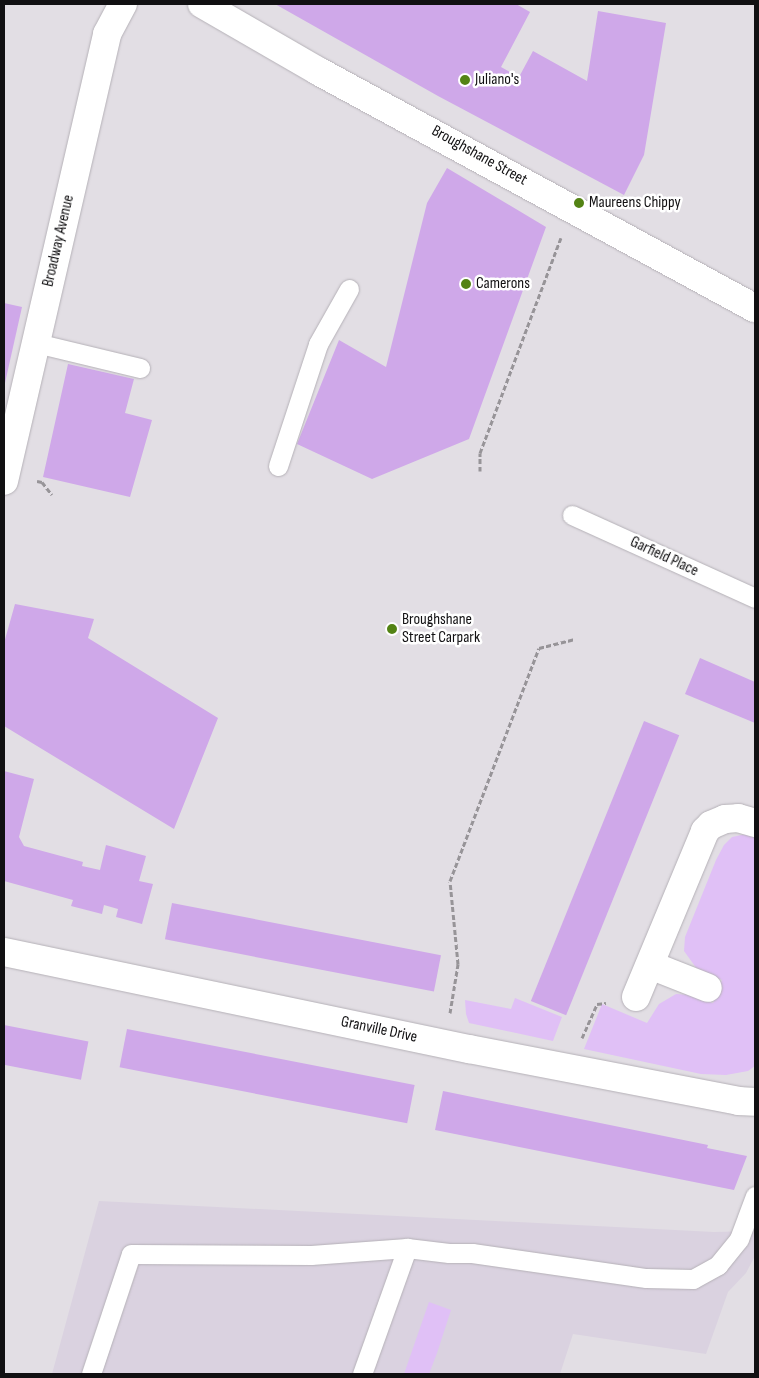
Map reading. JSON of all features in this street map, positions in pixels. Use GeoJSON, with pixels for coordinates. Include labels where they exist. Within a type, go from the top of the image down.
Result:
{"type":"FeatureCollection","features":[{"type":"Feature","properties":{"kind":"street","name":"Broadway Avenue"},"geometry":{"type":"LineString","coordinates":[[4,481],[8,440],[36,343],[107,34],[123,4]]}},
{"type":"Feature","properties":{"kind":"street","name":"Broughshane Street"},"geometry":{"type":"LineString","coordinates":[[202,4],[318,70],[573,207],[755,308]]}},
{"type":"Feature","properties":{"kind":"street"},"geometry":{"type":"LineString","coordinates":[[636,997],[705,832],[711,825],[725,819],[738,818],[755,823]]}},
{"type":"Feature","properties":{"kind":"street","name":"Granville Drive"},"geometry":{"type":"LineString","coordinates":[[4,952],[441,1043],[738,1101],[755,1102]]}},
{"type":"Feature","properties":{"kind":"street"},"geometry":{"type":"LineString","coordinates":[[650,965],[708,988]]}},
{"type":"Feature","properties":{"kind":"lane"},"geometry":{"type":"LineString","coordinates":[[278,466],[318,344],[349,289]]}},
{"type":"Feature","properties":{"kind":"lane"},"geometry":{"type":"LineString","coordinates":[[36,343],[140,368]]}},
{"type":"Feature","properties":{"kind":"lane","name":"Garfield Place"},"geometry":{"type":"LineString","coordinates":[[572,515],[755,598]]}},
{"type":"Feature","properties":{"kind":"lane"},"geometry":{"type":"LineString","coordinates":[[91,1374],[131,1254],[311,1255],[407,1248],[449,1253],[472,1253],[646,1278],[693,1279],[718,1265],[739,1239],[755,1196]]}},
{"type":"Feature","properties":{"kind":"lane"},"geometry":{"type":"LineString","coordinates":[[362,1374],[407,1248]]}},
{"type":"Feature","properties":{"kind":"path"},"geometry":{"type":"LineString","coordinates":[[480,471],[480,453],[573,207]]}},
{"type":"Feature","properties":{"kind":"path"},"geometry":{"type":"LineString","coordinates":[[441,1043],[454,998],[458,964],[450,881],[539,648],[575,639]]}},
{"type":"Feature","properties":{"kind":"path"},"geometry":{"type":"LineString","coordinates":[[570,1068],[597,1004],[636,997]]}},
{"type":"Feature","properties":{"kind":"shaded area"},"geometry":{"type":"Polygon","coordinates":[[[746,834],[755,835],[755,1066],[748,1071],[726,1075],[701,1074],[584,1049],[602,1004],[647,1023],[659,1004],[676,994],[690,995],[713,1003],[722,980],[697,969],[684,951],[685,937],[716,860],[724,845],[732,837],[746,834]]]}},
{"type":"Feature","properties":{"kind":"shaded area"},"geometry":{"type":"Polygon","coordinates":[[[515,998],[562,1017],[553,1041],[469,1023],[465,1000],[511,1009],[515,998]]]}},
{"type":"Feature","properties":{"kind":"shaded area"},"geometry":{"type":"Polygon","coordinates":[[[99,1201],[714,1232],[755,1231],[755,1256],[746,1273],[728,1292],[706,1354],[573,1334],[560,1374],[52,1374],[99,1201]]]}},
{"type":"Feature","properties":{"kind":"shaded area"},"geometry":{"type":"Polygon","coordinates":[[[429,1302],[451,1310],[437,1353],[429,1374],[404,1374],[429,1302]]]}},
{"type":"Feature","properties":{"kind":"building"},"geometry":{"type":"Polygon","coordinates":[[[275,4],[516,4],[530,12],[501,67],[519,77],[533,51],[587,81],[598,11],[666,23],[644,155],[624,195],[438,96],[275,4]]]}},
{"type":"Feature","properties":{"kind":"building","name":"Camerons"},"geometry":{"type":"Polygon","coordinates":[[[447,168],[546,227],[469,439],[372,479],[297,444],[339,340],[386,367],[427,203],[447,168]]]}},
{"type":"Feature","properties":{"kind":"building"},"geometry":{"type":"Polygon","coordinates":[[[4,303],[22,307],[5,383],[4,383],[4,303]]]}},
{"type":"Feature","properties":{"kind":"building"},"geometry":{"type":"Polygon","coordinates":[[[68,364],[134,379],[125,413],[152,420],[130,497],[43,477],[68,364]]]}},
{"type":"Feature","properties":{"kind":"building"},"geometry":{"type":"Polygon","coordinates":[[[15,604],[94,619],[88,638],[218,718],[174,829],[4,726],[4,643],[15,604]]]}},
{"type":"Feature","properties":{"kind":"building"},"geometry":{"type":"Polygon","coordinates":[[[700,658],[755,682],[755,723],[685,694],[700,658]]]}},
{"type":"Feature","properties":{"kind":"building"},"geometry":{"type":"Polygon","coordinates":[[[644,721],[679,735],[566,1015],[531,1001],[644,721]]]}},
{"type":"Feature","properties":{"kind":"building"},"geometry":{"type":"Polygon","coordinates":[[[4,771],[34,779],[19,837],[24,846],[83,862],[82,866],[100,870],[106,845],[146,856],[139,881],[153,884],[142,924],[116,917],[118,909],[104,905],[102,914],[71,906],[73,900],[4,881],[4,771]]]}},
{"type":"Feature","properties":{"kind":"building"},"geometry":{"type":"Polygon","coordinates":[[[172,903],[441,955],[434,992],[165,939],[172,903]]]}},
{"type":"Feature","properties":{"kind":"building"},"geometry":{"type":"Polygon","coordinates":[[[4,1025],[88,1041],[81,1080],[4,1065],[4,1025]]]}},
{"type":"Feature","properties":{"kind":"building"},"geometry":{"type":"Polygon","coordinates":[[[127,1029],[415,1085],[407,1123],[120,1067],[127,1029]]]}},
{"type":"Feature","properties":{"kind":"building"},"geometry":{"type":"Polygon","coordinates":[[[443,1091],[708,1145],[707,1148],[747,1156],[734,1190],[435,1130],[443,1091]]]}},
{"type":"Feature","properties":{"kind":"place","name":"Juliano's"},"geometry":{"type":"Point","coordinates":[465,80]}},
{"type":"Feature","properties":{"kind":"place","name":"Maureens Chippy"},"geometry":{"type":"Point","coordinates":[579,203]}},
{"type":"Feature","properties":{"kind":"place","name":"Camerons"},"geometry":{"type":"Point","coordinates":[466,284]}},
{"type":"Feature","properties":{"kind":"place","name":"Broughshane Street Carpark"},"geometry":{"type":"Point","coordinates":[392,629]}}]}
